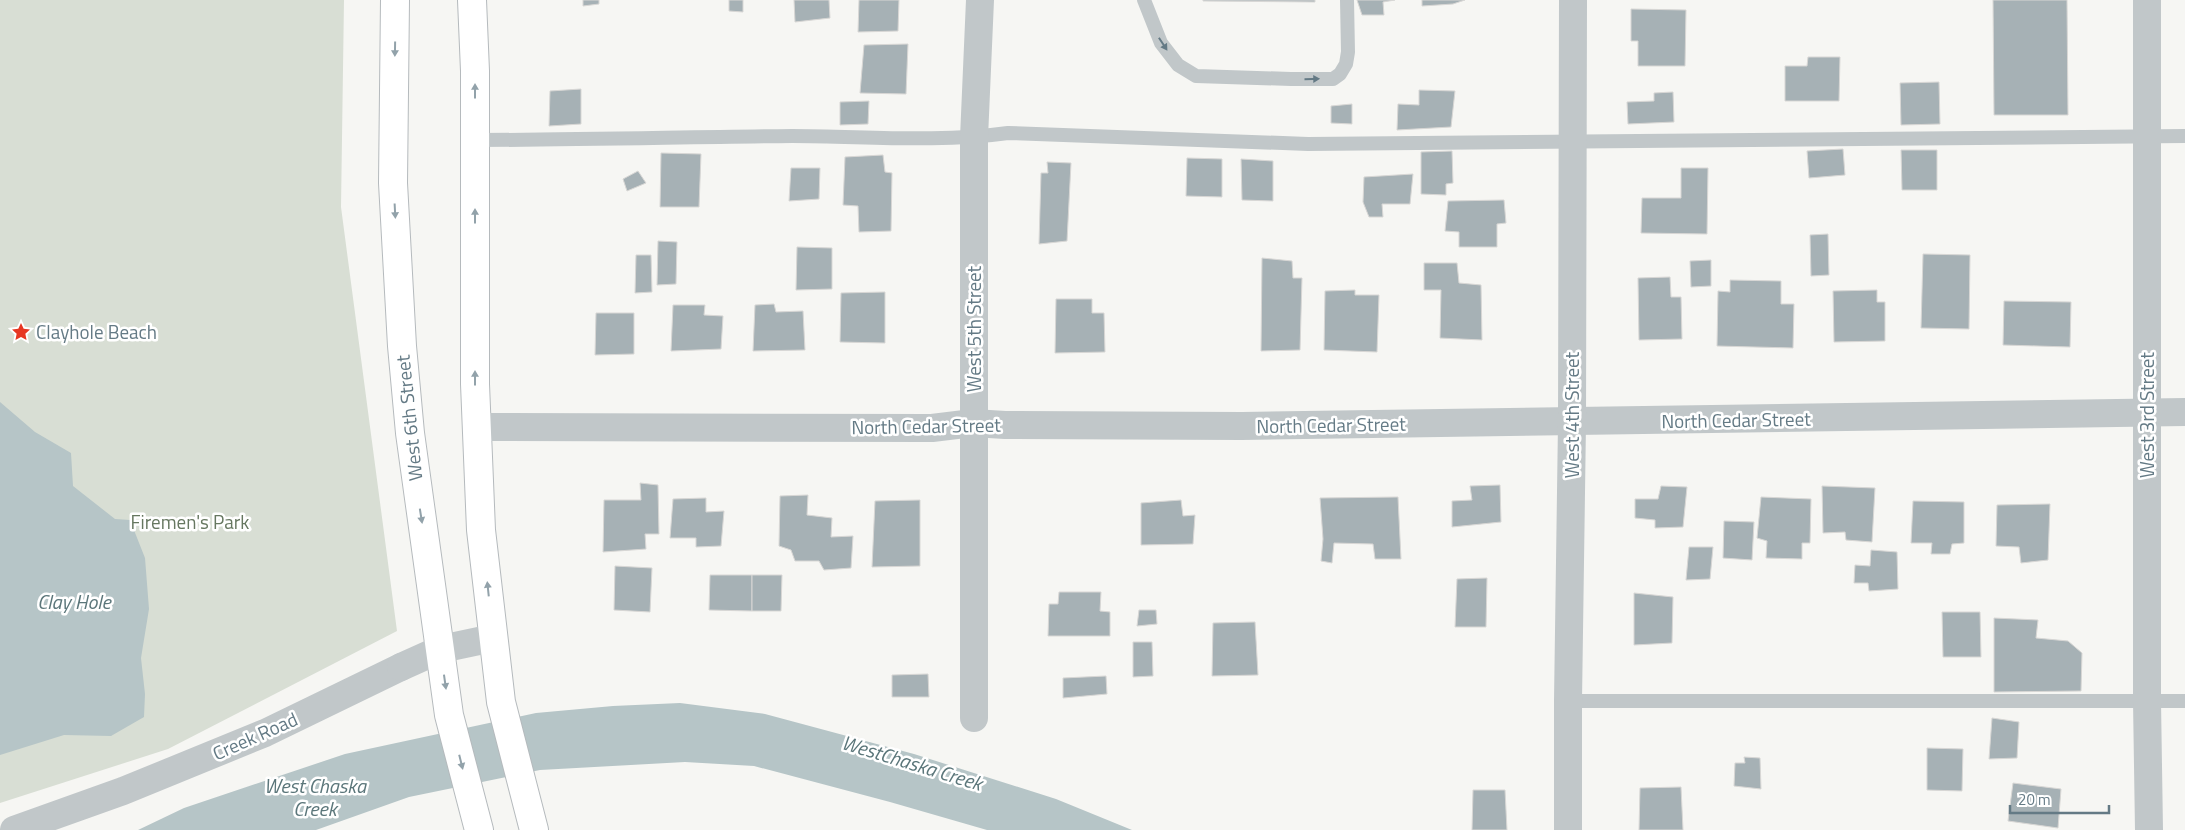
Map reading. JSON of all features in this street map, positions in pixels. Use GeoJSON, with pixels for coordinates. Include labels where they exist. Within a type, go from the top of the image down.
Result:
{"type":"FeatureCollection","features":[{"type":"Feature","properties":{"kind":"main road","name":"West 6th Street"},"geometry":{"type":"LineString","coordinates":[[395,0],[393,183],[402,346],[415,476],[450,715],[477,824]]}},
{"type":"Feature","properties":{"kind":"main road"},"geometry":{"type":"LineString","coordinates":[[472,0],[477,427],[482,530],[501,702],[534,830]]}},
{"type":"Feature","properties":{"kind":"street","name":"West 5th Street"},"geometry":{"type":"LineString","coordinates":[[974,718],[974,138],[980,0]]}},
{"type":"Feature","properties":{"kind":"street","name":"West 4th Street"},"geometry":{"type":"LineString","coordinates":[[1568,830],[1572,422],[1573,0]]}},
{"type":"Feature","properties":{"kind":"street","name":"West 3rd Street"},"geometry":{"type":"LineString","coordinates":[[2147,0],[2147,701],[2149,830]]}},
{"type":"Feature","properties":{"kind":"street","name":"North Cedar Street"},"geometry":{"type":"LineString","coordinates":[[477,427],[932,428],[973,422],[1005,425],[1228,426],[2185,412]]}},
{"type":"Feature","properties":{"kind":"street","name":"Creek Road"},"geometry":{"type":"LineString","coordinates":[[14,830],[124,791],[264,733],[440,649],[493,638]]}},
{"type":"Feature","properties":{"kind":"lane"},"geometry":{"type":"LineString","coordinates":[[1144,0],[1160,43],[1178,65],[1196,76],[1291,79],[1333,78],[1340,74],[1346,64],[1348,52],[1346,0]]}},
{"type":"Feature","properties":{"kind":"lane"},"geometry":{"type":"LineString","coordinates":[[475,140],[794,136],[974,138],[1008,133],[1308,144],[2185,136]]}},
{"type":"Feature","properties":{"kind":"lane"},"geometry":{"type":"LineString","coordinates":[[1568,701],[2185,701]]}},
{"type":"Feature","properties":{"kind":"green space","name":"Firemen's Park"},"geometry":{"type":"Polygon","coordinates":[[[0,0],[344,0],[341,207],[397,631],[168,749],[0,803],[0,0]]]}},
{"type":"Feature","properties":{"kind":"water","name":"Clay Hole"},"geometry":{"type":"Polygon","coordinates":[[[0,402],[35,432],[71,453],[73,486],[115,519],[130,520],[145,558],[149,609],[141,658],[145,694],[144,717],[111,736],[64,735],[0,755],[0,402]]]}},
{"type":"Feature","properties":{"kind":"water","name":"West Chaska Creek"},"geometry":{"type":"Polygon","coordinates":[[[680,703],[765,714],[914,754],[1056,799],[1132,830],[987,830],[754,766],[685,762],[540,770],[409,797],[316,830],[138,830],[184,808],[345,754],[536,713],[613,706],[680,703]]]}},
{"type":"Feature","properties":{"kind":"building"},"geometry":{"type":"Polygon","coordinates":[[[583,0],[599,0],[599,4],[583,6],[583,0]]]}},
{"type":"Feature","properties":{"kind":"building"},"geometry":{"type":"Polygon","coordinates":[[[729,0],[743,0],[743,12],[729,11],[729,0]]]}},
{"type":"Feature","properties":{"kind":"building"},"geometry":{"type":"Polygon","coordinates":[[[794,0],[829,0],[830,18],[795,22],[794,0]]]}},
{"type":"Feature","properties":{"kind":"building"},"geometry":{"type":"Polygon","coordinates":[[[859,0],[899,0],[898,31],[858,32],[859,0]]]}},
{"type":"Feature","properties":{"kind":"building"},"geometry":{"type":"Polygon","coordinates":[[[1203,0],[1315,0],[1315,2],[1203,1],[1203,0]]]}},
{"type":"Feature","properties":{"kind":"building"},"geometry":{"type":"Polygon","coordinates":[[[1357,0],[1395,0],[1383,2],[1384,15],[1362,15],[1357,0]]]}},
{"type":"Feature","properties":{"kind":"building"},"geometry":{"type":"Polygon","coordinates":[[[1422,0],[1465,0],[1453,4],[1422,6],[1422,0]]]}},
{"type":"Feature","properties":{"kind":"building"},"geometry":{"type":"Polygon","coordinates":[[[1993,0],[2067,0],[2068,115],[1994,115],[1993,0]]]}},
{"type":"Feature","properties":{"kind":"building"},"geometry":{"type":"Polygon","coordinates":[[[1631,9],[1686,10],[1685,66],[1638,66],[1638,41],[1631,41],[1631,9]]]}},
{"type":"Feature","properties":{"kind":"building"},"geometry":{"type":"Polygon","coordinates":[[[908,44],[906,94],[860,93],[864,45],[908,44]]]}},
{"type":"Feature","properties":{"kind":"building"},"geometry":{"type":"Polygon","coordinates":[[[1808,57],[1840,57],[1839,101],[1785,101],[1785,66],[1807,66],[1808,57]]]}},
{"type":"Feature","properties":{"kind":"building"},"geometry":{"type":"Polygon","coordinates":[[[1939,82],[1940,124],[1901,125],[1900,83],[1939,82]]]}},
{"type":"Feature","properties":{"kind":"building"},"geometry":{"type":"Polygon","coordinates":[[[581,89],[581,124],[549,126],[550,91],[581,89]]]}},
{"type":"Feature","properties":{"kind":"building"},"geometry":{"type":"Polygon","coordinates":[[[1419,90],[1455,91],[1451,127],[1397,130],[1398,104],[1419,105],[1419,90]]]}},
{"type":"Feature","properties":{"kind":"building"},"geometry":{"type":"Polygon","coordinates":[[[1673,92],[1674,122],[1628,124],[1627,102],[1654,101],[1654,93],[1673,92]]]}},
{"type":"Feature","properties":{"kind":"building"},"geometry":{"type":"Polygon","coordinates":[[[869,101],[868,124],[840,125],[840,102],[869,101]]]}},
{"type":"Feature","properties":{"kind":"building"},"geometry":{"type":"Polygon","coordinates":[[[1352,104],[1352,124],[1331,123],[1331,106],[1352,104]]]}},
{"type":"Feature","properties":{"kind":"building"},"geometry":{"type":"Polygon","coordinates":[[[1843,149],[1845,175],[1809,178],[1807,151],[1843,149]]]}},
{"type":"Feature","properties":{"kind":"building"},"geometry":{"type":"Polygon","coordinates":[[[1901,150],[1937,150],[1937,190],[1902,190],[1901,150]]]}},
{"type":"Feature","properties":{"kind":"building"},"geometry":{"type":"Polygon","coordinates":[[[1452,151],[1453,183],[1446,184],[1446,195],[1421,194],[1421,152],[1452,151]]]}},
{"type":"Feature","properties":{"kind":"building"},"geometry":{"type":"Polygon","coordinates":[[[661,153],[701,154],[699,207],[660,207],[661,153]]]}},
{"type":"Feature","properties":{"kind":"building"},"geometry":{"type":"Polygon","coordinates":[[[883,155],[885,172],[892,173],[891,231],[859,232],[858,206],[843,205],[845,157],[883,155]]]}},
{"type":"Feature","properties":{"kind":"building"},"geometry":{"type":"Polygon","coordinates":[[[1187,158],[1222,159],[1222,197],[1186,196],[1187,158]]]}},
{"type":"Feature","properties":{"kind":"building"},"geometry":{"type":"Polygon","coordinates":[[[1241,159],[1273,161],[1273,201],[1242,200],[1241,159]]]}},
{"type":"Feature","properties":{"kind":"building"},"geometry":{"type":"Polygon","coordinates":[[[1047,162],[1071,163],[1067,241],[1039,244],[1041,173],[1048,173],[1047,162]]]}},
{"type":"Feature","properties":{"kind":"building"},"geometry":{"type":"Polygon","coordinates":[[[791,168],[820,168],[819,199],[789,201],[791,168]]]}},
{"type":"Feature","properties":{"kind":"building"},"geometry":{"type":"Polygon","coordinates":[[[1681,168],[1708,168],[1707,234],[1641,233],[1642,198],[1681,198],[1681,168]]]}},
{"type":"Feature","properties":{"kind":"building"},"geometry":{"type":"Polygon","coordinates":[[[638,171],[646,183],[627,191],[623,179],[638,171]]]}},
{"type":"Feature","properties":{"kind":"building"},"geometry":{"type":"Polygon","coordinates":[[[1413,174],[1410,204],[1382,204],[1383,217],[1369,217],[1363,202],[1364,177],[1413,174]]]}},
{"type":"Feature","properties":{"kind":"building"},"geometry":{"type":"Polygon","coordinates":[[[1504,200],[1506,223],[1497,224],[1497,247],[1459,247],[1459,232],[1445,231],[1448,201],[1504,200]]]}},
{"type":"Feature","properties":{"kind":"building"},"geometry":{"type":"Polygon","coordinates":[[[1828,234],[1829,275],[1811,276],[1810,235],[1828,234]]]}},
{"type":"Feature","properties":{"kind":"building"},"geometry":{"type":"Polygon","coordinates":[[[658,241],[677,242],[676,284],[657,285],[658,241]]]}},
{"type":"Feature","properties":{"kind":"building"},"geometry":{"type":"Polygon","coordinates":[[[797,247],[832,248],[832,289],[796,290],[797,247]]]}},
{"type":"Feature","properties":{"kind":"building"},"geometry":{"type":"Polygon","coordinates":[[[1923,254],[1970,255],[1969,329],[1921,328],[1923,254]]]}},
{"type":"Feature","properties":{"kind":"building"},"geometry":{"type":"Polygon","coordinates":[[[636,255],[651,255],[652,292],[635,293],[636,255]]]}},
{"type":"Feature","properties":{"kind":"building"},"geometry":{"type":"Polygon","coordinates":[[[1262,258],[1292,261],[1293,278],[1302,278],[1300,350],[1261,351],[1262,258]]]}},
{"type":"Feature","properties":{"kind":"building"},"geometry":{"type":"Polygon","coordinates":[[[1711,260],[1711,286],[1691,287],[1690,261],[1711,260]]]}},
{"type":"Feature","properties":{"kind":"building"},"geometry":{"type":"Polygon","coordinates":[[[1424,263],[1457,263],[1459,283],[1481,285],[1482,340],[1440,338],[1441,290],[1424,290],[1424,263]]]}},
{"type":"Feature","properties":{"kind":"building"},"geometry":{"type":"Polygon","coordinates":[[[1670,277],[1671,297],[1681,297],[1682,339],[1639,340],[1638,278],[1670,277]]]}},
{"type":"Feature","properties":{"kind":"building"},"geometry":{"type":"Polygon","coordinates":[[[1730,280],[1781,281],[1781,304],[1794,304],[1793,348],[1717,346],[1718,291],[1730,292],[1730,280]]]}},
{"type":"Feature","properties":{"kind":"building"},"geometry":{"type":"Polygon","coordinates":[[[1355,290],[1355,295],[1379,295],[1377,352],[1324,350],[1325,291],[1355,290]]]}},
{"type":"Feature","properties":{"kind":"building"},"geometry":{"type":"Polygon","coordinates":[[[1877,290],[1877,302],[1885,302],[1885,341],[1834,342],[1833,291],[1877,290]]]}},
{"type":"Feature","properties":{"kind":"building"},"geometry":{"type":"Polygon","coordinates":[[[885,292],[885,343],[840,342],[841,293],[885,292]]]}},
{"type":"Feature","properties":{"kind":"building"},"geometry":{"type":"Polygon","coordinates":[[[1056,299],[1092,299],[1092,313],[1104,313],[1105,352],[1055,353],[1056,299]]]}},
{"type":"Feature","properties":{"kind":"building"},"geometry":{"type":"Polygon","coordinates":[[[2004,301],[2071,302],[2070,347],[2003,345],[2004,301]]]}},
{"type":"Feature","properties":{"kind":"building"},"geometry":{"type":"Polygon","coordinates":[[[774,304],[776,312],[803,311],[805,350],[753,351],[755,305],[774,304]]]}},
{"type":"Feature","properties":{"kind":"building"},"geometry":{"type":"Polygon","coordinates":[[[673,305],[705,305],[704,315],[723,316],[721,349],[671,351],[673,305]]]}},
{"type":"Feature","properties":{"kind":"building"},"geometry":{"type":"Polygon","coordinates":[[[596,313],[634,313],[634,354],[595,355],[596,313]]]}},
{"type":"Feature","properties":{"kind":"building"},"geometry":{"type":"Polygon","coordinates":[[[640,483],[658,485],[659,534],[645,534],[646,549],[603,552],[604,500],[641,500],[640,483]]]}},
{"type":"Feature","properties":{"kind":"building"},"geometry":{"type":"Polygon","coordinates":[[[1500,485],[1501,522],[1452,527],[1452,501],[1472,500],[1470,486],[1500,485]]]}},
{"type":"Feature","properties":{"kind":"building"},"geometry":{"type":"Polygon","coordinates":[[[1661,486],[1687,487],[1683,527],[1655,528],[1655,520],[1635,518],[1635,499],[1658,499],[1661,486]]]}},
{"type":"Feature","properties":{"kind":"building"},"geometry":{"type":"Polygon","coordinates":[[[1822,486],[1875,488],[1872,542],[1846,540],[1845,532],[1823,533],[1822,486]]]}},
{"type":"Feature","properties":{"kind":"building"},"geometry":{"type":"Polygon","coordinates":[[[808,495],[807,515],[832,518],[831,537],[853,536],[851,568],[824,570],[819,561],[795,561],[791,550],[779,546],[780,496],[808,495]]]}},
{"type":"Feature","properties":{"kind":"building"},"geometry":{"type":"Polygon","coordinates":[[[1398,497],[1401,559],[1375,559],[1373,544],[1334,543],[1332,563],[1321,561],[1323,539],[1320,498],[1398,497]]]}},
{"type":"Feature","properties":{"kind":"building"},"geometry":{"type":"Polygon","coordinates":[[[1761,497],[1811,499],[1810,543],[1802,543],[1802,559],[1766,558],[1767,541],[1757,538],[1761,497]]]}},
{"type":"Feature","properties":{"kind":"building"},"geometry":{"type":"Polygon","coordinates":[[[706,498],[706,512],[724,511],[721,546],[696,547],[696,538],[670,538],[673,499],[706,498]]]}},
{"type":"Feature","properties":{"kind":"building"},"geometry":{"type":"Polygon","coordinates":[[[920,500],[920,566],[872,567],[875,501],[920,500]]]}},
{"type":"Feature","properties":{"kind":"building"},"geometry":{"type":"Polygon","coordinates":[[[1181,500],[1183,516],[1195,515],[1193,544],[1141,545],[1141,503],[1181,500]]]}},
{"type":"Feature","properties":{"kind":"building"},"geometry":{"type":"Polygon","coordinates":[[[1913,501],[1964,502],[1964,543],[1952,544],[1950,554],[1931,554],[1932,543],[1911,543],[1913,501]]]}},
{"type":"Feature","properties":{"kind":"building"},"geometry":{"type":"Polygon","coordinates":[[[2050,504],[2048,560],[2021,563],[2019,547],[1996,546],[1997,505],[2050,504]]]}},
{"type":"Feature","properties":{"kind":"building"},"geometry":{"type":"Polygon","coordinates":[[[1724,521],[1754,522],[1752,560],[1723,558],[1724,521]]]}},
{"type":"Feature","properties":{"kind":"building"},"geometry":{"type":"Polygon","coordinates":[[[1689,547],[1713,547],[1710,579],[1686,580],[1689,547]]]}},
{"type":"Feature","properties":{"kind":"building"},"geometry":{"type":"Polygon","coordinates":[[[1871,550],[1897,552],[1898,589],[1869,591],[1868,583],[1854,583],[1855,565],[1870,566],[1871,550]]]}},
{"type":"Feature","properties":{"kind":"building"},"geometry":{"type":"Polygon","coordinates":[[[615,566],[652,568],[650,612],[614,610],[615,566]]]}},
{"type":"Feature","properties":{"kind":"building"},"geometry":{"type":"Polygon","coordinates":[[[710,575],[752,575],[752,611],[709,610],[710,575]]]}},
{"type":"Feature","properties":{"kind":"building"},"geometry":{"type":"Polygon","coordinates":[[[752,575],[782,575],[781,611],[752,611],[752,575]]]}},
{"type":"Feature","properties":{"kind":"building"},"geometry":{"type":"Polygon","coordinates":[[[1487,578],[1486,627],[1455,627],[1457,579],[1487,578]]]}},
{"type":"Feature","properties":{"kind":"building"},"geometry":{"type":"Polygon","coordinates":[[[1059,592],[1101,592],[1100,611],[1110,612],[1110,636],[1048,636],[1049,604],[1058,604],[1059,592]]]}},
{"type":"Feature","properties":{"kind":"building"},"geometry":{"type":"Polygon","coordinates":[[[1634,593],[1673,597],[1672,643],[1634,645],[1634,593]]]}},
{"type":"Feature","properties":{"kind":"building"},"geometry":{"type":"Polygon","coordinates":[[[1139,610],[1156,610],[1157,624],[1137,626],[1139,610]]]}},
{"type":"Feature","properties":{"kind":"building"},"geometry":{"type":"Polygon","coordinates":[[[1942,612],[1980,612],[1981,657],[1943,657],[1942,612]]]}},
{"type":"Feature","properties":{"kind":"building"},"geometry":{"type":"Polygon","coordinates":[[[1994,618],[2038,620],[2036,638],[2068,641],[2082,653],[2081,691],[1994,692],[1994,618]]]}},
{"type":"Feature","properties":{"kind":"building"},"geometry":{"type":"Polygon","coordinates":[[[1255,622],[1258,675],[1212,676],[1213,623],[1255,622]]]}},
{"type":"Feature","properties":{"kind":"building"},"geometry":{"type":"Polygon","coordinates":[[[1133,642],[1152,642],[1153,676],[1133,677],[1133,642]]]}},
{"type":"Feature","properties":{"kind":"building"},"geometry":{"type":"Polygon","coordinates":[[[928,674],[929,697],[892,697],[892,675],[928,674]]]}},
{"type":"Feature","properties":{"kind":"building"},"geometry":{"type":"Polygon","coordinates":[[[1106,676],[1107,694],[1063,698],[1063,678],[1106,676]]]}},
{"type":"Feature","properties":{"kind":"building"},"geometry":{"type":"Polygon","coordinates":[[[1992,718],[2019,722],[2017,758],[1989,759],[1992,718]]]}},
{"type":"Feature","properties":{"kind":"building"},"geometry":{"type":"Polygon","coordinates":[[[1927,748],[1963,749],[1962,791],[1927,790],[1927,748]]]}},
{"type":"Feature","properties":{"kind":"building"},"geometry":{"type":"Polygon","coordinates":[[[1744,757],[1760,758],[1761,789],[1734,786],[1735,763],[1745,763],[1744,757]]]}},
{"type":"Feature","properties":{"kind":"building"},"geometry":{"type":"Polygon","coordinates":[[[2013,783],[2061,789],[2058,828],[2008,821],[2013,783]]]}},
{"type":"Feature","properties":{"kind":"building"},"geometry":{"type":"Polygon","coordinates":[[[1681,787],[1683,830],[1639,830],[1640,788],[1681,787]]]}},
{"type":"Feature","properties":{"kind":"building"},"geometry":{"type":"Polygon","coordinates":[[[1473,790],[1505,790],[1507,830],[1472,830],[1473,790]]]}},
{"type":"Feature","properties":{"kind":"place","name":"Clayhole Beach"},"geometry":{"type":"Point","coordinates":[21,332]}},
{"type":"Feature","properties":{"kind":"water label","name":"WestChaska Creek"},"geometry":{"type":"Point","coordinates":[912,763]}}]}
